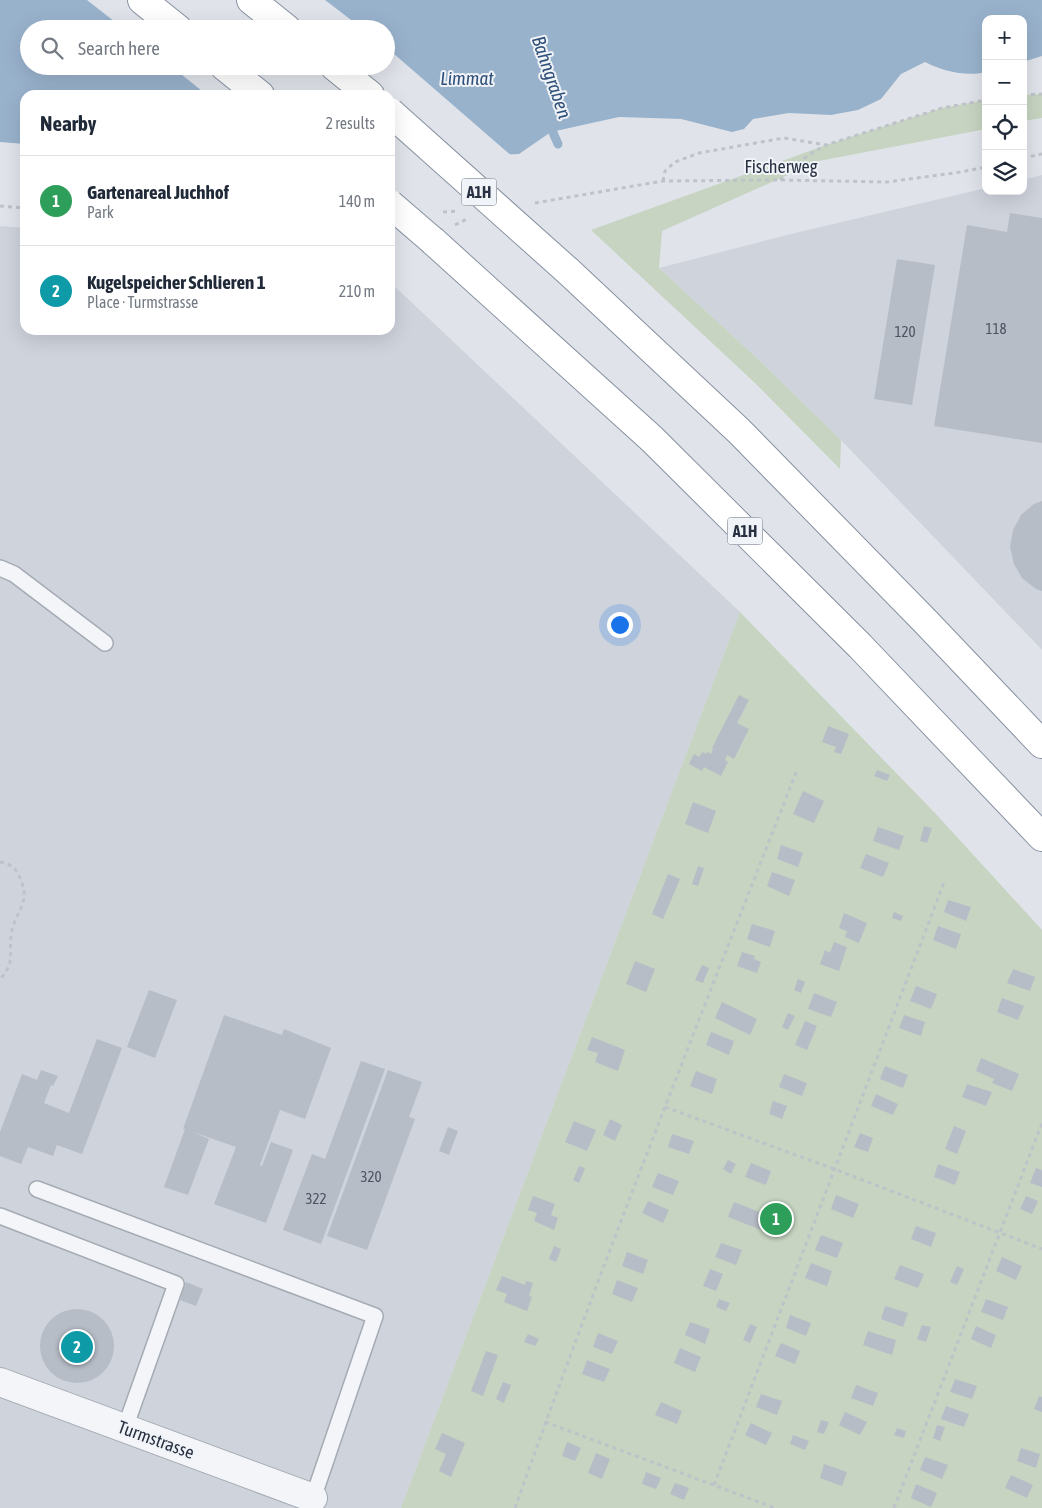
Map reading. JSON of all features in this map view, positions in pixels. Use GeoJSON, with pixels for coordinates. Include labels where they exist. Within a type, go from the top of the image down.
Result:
{"type":"FeatureCollection","features":[{"type":"Feature","properties":{"kind":"highway"},"geometry":{"type":"LineString","coordinates":[[142,0],[167,20]]}},
{"type":"Feature","properties":{"kind":"highway"},"geometry":{"type":"LineString","coordinates":[[251,0],[276,20]]}},
{"type":"Feature","properties":{"kind":"highway"},"geometry":{"type":"LineString","coordinates":[[235,75],[254,90]]}},
{"type":"Feature","properties":{"kind":"highway"},"geometry":{"type":"LineString","coordinates":[[345,75],[364,90]]}},
{"type":"Feature","properties":{"kind":"highway","name":"A1H"},"geometry":{"type":"LineString","coordinates":[[395,116],[568,271],[739,431],[926,622],[1042,744]]}},
{"type":"Feature","properties":{"kind":"highway","name":"A1H"},"geometry":{"type":"LineString","coordinates":[[395,207],[441,234],[652,439],[860,646],[1042,837]]}},
{"type":"Feature","properties":{"kind":"street","name":"Turmstrasse"},"geometry":{"type":"LineString","coordinates":[[0,1382],[125,1428],[311,1503]]}},
{"type":"Feature","properties":{"kind":"lane"},"geometry":{"type":"LineString","coordinates":[[0,568],[14,574],[105,643]]}},
{"type":"Feature","properties":{"kind":"lane"},"geometry":{"type":"LineString","coordinates":[[37,1189],[375,1316],[311,1503]]}},
{"type":"Feature","properties":{"kind":"lane"},"geometry":{"type":"LineString","coordinates":[[0,1216],[176,1284],[125,1428]]}},
{"type":"Feature","properties":{"kind":"path"},"geometry":{"type":"LineString","coordinates":[[1027,95],[1042,94]]}},
{"type":"Feature","properties":{"kind":"path"},"geometry":{"type":"LineString","coordinates":[[779,180],[807,156],[826,145],[942,108],[982,101]]}},
{"type":"Feature","properties":{"kind":"path"},"geometry":{"type":"LineString","coordinates":[[663,181],[665,171],[675,162],[699,153],[784,138],[826,145]]}},
{"type":"Feature","properties":{"kind":"path"},"geometry":{"type":"LineString","coordinates":[[1027,157],[1042,154]]}},
{"type":"Feature","properties":{"kind":"path","name":"Fischerweg"},"geometry":{"type":"LineString","coordinates":[[576,196],[663,181],[779,180],[887,182],[982,168]]}},
{"type":"Feature","properties":{"kind":"path"},"geometry":{"type":"LineString","coordinates":[[0,206],[20,208]]}},
{"type":"Feature","properties":{"kind":"path"},"geometry":{"type":"LineString","coordinates":[[441,234],[475,215]]}},
{"type":"Feature","properties":{"kind":"path"},"geometry":{"type":"LineString","coordinates":[[515,1508],[545,1422],[665,1107],[797,770]]}},
{"type":"Feature","properties":{"kind":"path"},"geometry":{"type":"LineString","coordinates":[[0,862],[15,868],[22,882],[25,899],[11,935],[11,962],[7,972],[0,979]]}},
{"type":"Feature","properties":{"kind":"path"},"geometry":{"type":"LineString","coordinates":[[714,1484],[945,880]]}},
{"type":"Feature","properties":{"kind":"path"},"geometry":{"type":"LineString","coordinates":[[665,1107],[834,1169],[1042,1249]]}},
{"type":"Feature","properties":{"kind":"path"},"geometry":{"type":"LineString","coordinates":[[894,1508],[1042,1123]]}},
{"type":"Feature","properties":{"kind":"path"},"geometry":{"type":"LineString","coordinates":[[545,1422],[775,1508]]}},
{"type":"Feature","properties":{"kind":"shaded area"},"geometry":{"type":"Polygon","coordinates":[[[1042,175],[1042,650],[841,440],[759,360],[659,268],[791,234],[982,189],[982,195],[1027,195],[1027,179],[1042,175]]]}},
{"type":"Feature","properties":{"kind":"shaded area"},"geometry":{"type":"Polygon","coordinates":[[[0,226],[20,228],[20,335],[395,335],[395,287],[740,612],[401,1508],[0,1508],[0,226]]]}},
{"type":"Feature","properties":{"kind":"green space"},"geometry":{"type":"Polygon","coordinates":[[[1042,94],[1042,118],[1027,120],[1027,95],[1042,94]]]}},
{"type":"Feature","properties":{"kind":"green space"},"geometry":{"type":"Polygon","coordinates":[[[982,101],[982,130],[819,161],[662,231],[659,268],[759,360],[841,440],[840,469],[755,383],[591,230],[826,145],[942,108],[982,101]]]}},
{"type":"Feature","properties":{"kind":"green space"},"geometry":{"type":"Polygon","coordinates":[[[740,612],[935,813],[1042,930],[1042,1508],[401,1508],[740,612]]]}},
{"type":"Feature","properties":{"kind":"water","name":"Limmat"},"geometry":{"type":"Polygon","coordinates":[[[0,0],[1042,0],[1042,56],[1027,61],[1027,15],[982,15],[982,72],[970,74],[954,72],[925,62],[901,74],[881,99],[858,110],[831,115],[789,113],[753,119],[744,129],[732,132],[681,119],[619,117],[551,132],[519,154],[395,159],[395,90],[20,90],[20,144],[0,142],[0,0]]]}},
{"type":"Feature","properties":{"kind":"pier"},"geometry":{"type":"Polygon","coordinates":[[[87,0],[325,0],[351,20],[113,20],[87,0]]]}},
{"type":"Feature","properties":{"kind":"pier"},"geometry":{"type":"Polygon","coordinates":[[[395,55],[513,157],[395,161],[395,90],[201,90],[182,75],[395,75],[395,55]]]}},
{"type":"Feature","properties":{"kind":"building"},"geometry":{"type":"Polygon","coordinates":[[[1010,213],[1042,218],[1042,443],[934,426],[967,225],[1007,232],[1010,213]]]}},
{"type":"Feature","properties":{"kind":"building"},"geometry":{"type":"Polygon","coordinates":[[[897,259],[935,265],[912,405],[874,399],[897,259]]]}},
{"type":"Feature","properties":{"kind":"building"},"geometry":{"type":"Polygon","coordinates":[[[1042,501],[1042,591],[1036,589],[1022,578],[1014,564],[1010,547],[1013,530],[1021,515],[1034,504],[1042,501]]]}},
{"type":"Feature","properties":{"kind":"building"},"geometry":{"type":"Polygon","coordinates":[[[739,695],[749,700],[737,723],[749,729],[734,759],[727,755],[725,760],[728,762],[721,776],[704,767],[702,771],[689,764],[694,754],[699,757],[702,752],[711,754],[712,748],[739,695]]]}},
{"type":"Feature","properties":{"kind":"building"},"geometry":{"type":"Polygon","coordinates":[[[828,726],[849,734],[841,754],[834,752],[836,747],[822,742],[828,726]]]}},
{"type":"Feature","properties":{"kind":"building"},"geometry":{"type":"Polygon","coordinates":[[[877,770],[890,775],[887,781],[874,776],[877,770]]]}},
{"type":"Feature","properties":{"kind":"building"},"geometry":{"type":"Polygon","coordinates":[[[803,791],[824,801],[814,823],[793,814],[803,791]]]}},
{"type":"Feature","properties":{"kind":"building"},"geometry":{"type":"Polygon","coordinates":[[[693,802],[716,811],[708,833],[685,824],[693,802]]]}},
{"type":"Feature","properties":{"kind":"building"},"geometry":{"type":"Polygon","coordinates":[[[924,826],[932,828],[927,843],[920,841],[924,826]]]}},
{"type":"Feature","properties":{"kind":"building"},"geometry":{"type":"Polygon","coordinates":[[[878,827],[904,836],[899,850],[873,841],[878,827]]]}},
{"type":"Feature","properties":{"kind":"building"},"geometry":{"type":"Polygon","coordinates":[[[781,845],[803,853],[798,867],[777,859],[781,845]]]}},
{"type":"Feature","properties":{"kind":"building"},"geometry":{"type":"Polygon","coordinates":[[[866,854],[889,863],[883,877],[860,868],[866,854]]]}},
{"type":"Feature","properties":{"kind":"building"},"geometry":{"type":"Polygon","coordinates":[[[698,866],[704,868],[698,886],[692,884],[698,866]]]}},
{"type":"Feature","properties":{"kind":"building"},"geometry":{"type":"Polygon","coordinates":[[[772,872],[795,880],[789,896],[767,886],[772,872]]]}},
{"type":"Feature","properties":{"kind":"building"},"geometry":{"type":"Polygon","coordinates":[[[668,874],[680,879],[663,919],[652,914],[668,874]]]}},
{"type":"Feature","properties":{"kind":"building"},"geometry":{"type":"Polygon","coordinates":[[[948,900],[971,907],[966,921],[944,912],[948,900]]]}},
{"type":"Feature","properties":{"kind":"building"},"geometry":{"type":"Polygon","coordinates":[[[894,912],[903,916],[901,921],[892,918],[894,912]]]}},
{"type":"Feature","properties":{"kind":"building"},"geometry":{"type":"Polygon","coordinates":[[[844,913],[867,923],[859,943],[845,937],[847,931],[839,928],[844,913]]]}},
{"type":"Feature","properties":{"kind":"building"},"geometry":{"type":"Polygon","coordinates":[[[752,924],[775,931],[770,947],[747,939],[752,924]]]}},
{"type":"Feature","properties":{"kind":"building"},"geometry":{"type":"Polygon","coordinates":[[[938,926],[961,934],[956,949],[933,940],[938,926]]]}},
{"type":"Feature","properties":{"kind":"building"},"geometry":{"type":"Polygon","coordinates":[[[834,942],[847,947],[839,971],[820,964],[825,950],[830,953],[834,942]]]}},
{"type":"Feature","properties":{"kind":"building"},"geometry":{"type":"Polygon","coordinates":[[[742,952],[755,956],[754,959],[761,962],[757,973],[737,966],[742,952]]]}},
{"type":"Feature","properties":{"kind":"building"},"geometry":{"type":"Polygon","coordinates":[[[635,961],[655,969],[646,992],[626,984],[635,961]]]}},
{"type":"Feature","properties":{"kind":"building"},"geometry":{"type":"Polygon","coordinates":[[[702,965],[709,968],[703,983],[695,980],[702,965]]]}},
{"type":"Feature","properties":{"kind":"building"},"geometry":{"type":"Polygon","coordinates":[[[1013,969],[1035,977],[1030,991],[1007,983],[1013,969]]]}},
{"type":"Feature","properties":{"kind":"building"},"geometry":{"type":"Polygon","coordinates":[[[798,979],[805,982],[801,993],[794,990],[798,979]]]}},
{"type":"Feature","properties":{"kind":"building"},"geometry":{"type":"Polygon","coordinates":[[[916,986],[937,994],[931,1009],[910,1001],[916,986]]]}},
{"type":"Feature","properties":{"kind":"building"},"geometry":{"type":"Polygon","coordinates":[[[149,990],[177,1000],[155,1058],[127,1047],[149,990]]]}},
{"type":"Feature","properties":{"kind":"building"},"geometry":{"type":"Polygon","coordinates":[[[814,993],[837,1002],[831,1017],[808,1009],[814,993]]]}},
{"type":"Feature","properties":{"kind":"building"},"geometry":{"type":"Polygon","coordinates":[[[1002,998],[1024,1006],[1018,1020],[997,1012],[1002,998]]]}},
{"type":"Feature","properties":{"kind":"building"},"geometry":{"type":"Polygon","coordinates":[[[722,1002],[757,1019],[750,1035],[715,1018],[722,1002]]]}},
{"type":"Feature","properties":{"kind":"building"},"geometry":{"type":"Polygon","coordinates":[[[788,1013],[795,1016],[788,1030],[782,1027],[788,1013]]]}},
{"type":"Feature","properties":{"kind":"building"},"geometry":{"type":"Polygon","coordinates":[[[224,1015],[282,1035],[284,1029],[331,1048],[305,1119],[280,1110],[260,1165],[262,1166],[271,1142],[293,1150],[266,1223],[214,1204],[236,1147],[193,1132],[209,1139],[188,1195],[164,1187],[224,1015]]]}},
{"type":"Feature","properties":{"kind":"building"},"geometry":{"type":"Polygon","coordinates":[[[904,1015],[925,1022],[921,1036],[899,1028],[904,1015]]]}},
{"type":"Feature","properties":{"kind":"building"},"geometry":{"type":"Polygon","coordinates":[[[805,1021],[817,1026],[807,1050],[795,1045],[805,1021]]]}},
{"type":"Feature","properties":{"kind":"building"},"geometry":{"type":"Polygon","coordinates":[[[711,1032],[734,1041],[729,1055],[706,1045],[711,1032]]]}},
{"type":"Feature","properties":{"kind":"building"},"geometry":{"type":"Polygon","coordinates":[[[592,1037],[625,1050],[618,1071],[595,1062],[598,1053],[587,1050],[592,1037]]]}},
{"type":"Feature","properties":{"kind":"building"},"geometry":{"type":"Polygon","coordinates":[[[97,1039],[122,1048],[82,1154],[57,1145],[53,1156],[28,1147],[21,1164],[0,1156],[0,1132],[22,1074],[37,1080],[41,1070],[58,1076],[53,1086],[51,1085],[44,1103],[69,1113],[97,1039]]]}},
{"type":"Feature","properties":{"kind":"building"},"geometry":{"type":"Polygon","coordinates":[[[981,1058],[1019,1074],[1012,1091],[992,1083],[994,1079],[976,1071],[981,1058]]]}},
{"type":"Feature","properties":{"kind":"building"},"geometry":{"type":"Polygon","coordinates":[[[361,1061],[385,1069],[321,1244],[283,1230],[312,1154],[325,1159],[361,1061]]]}},
{"type":"Feature","properties":{"kind":"building"},"geometry":{"type":"Polygon","coordinates":[[[885,1066],[908,1075],[903,1088],[880,1079],[885,1066]]]}},
{"type":"Feature","properties":{"kind":"building"},"geometry":{"type":"Polygon","coordinates":[[[388,1070],[422,1082],[409,1117],[415,1119],[367,1250],[327,1236],[388,1070]]]}},
{"type":"Feature","properties":{"kind":"building"},"geometry":{"type":"Polygon","coordinates":[[[696,1071],[717,1079],[712,1094],[690,1086],[696,1071]]]}},
{"type":"Feature","properties":{"kind":"building"},"geometry":{"type":"Polygon","coordinates":[[[784,1074],[807,1083],[802,1096],[779,1087],[784,1074]]]}},
{"type":"Feature","properties":{"kind":"building"},"geometry":{"type":"Polygon","coordinates":[[[967,1084],[992,1092],[986,1106],[962,1097],[967,1084]]]}},
{"type":"Feature","properties":{"kind":"building"},"geometry":{"type":"Polygon","coordinates":[[[876,1094],[898,1104],[893,1115],[871,1106],[876,1094]]]}},
{"type":"Feature","properties":{"kind":"building"},"geometry":{"type":"Polygon","coordinates":[[[773,1101],[787,1106],[782,1119],[769,1114],[773,1101]]]}},
{"type":"Feature","properties":{"kind":"building"},"geometry":{"type":"Polygon","coordinates":[[[610,1119],[622,1125],[615,1141],[603,1135],[610,1119]]]}},
{"type":"Feature","properties":{"kind":"building"},"geometry":{"type":"Polygon","coordinates":[[[574,1121],[596,1130],[587,1151],[565,1142],[574,1121]]]}},
{"type":"Feature","properties":{"kind":"building"},"geometry":{"type":"Polygon","coordinates":[[[954,1126],[966,1131],[957,1154],[945,1149],[954,1126]]]}},
{"type":"Feature","properties":{"kind":"building"},"geometry":{"type":"Polygon","coordinates":[[[448,1127],[458,1131],[449,1155],[439,1151],[448,1127]]]}},
{"type":"Feature","properties":{"kind":"building"},"geometry":{"type":"Polygon","coordinates":[[[860,1133],[873,1138],[868,1152],[854,1147],[860,1133]]]}},
{"type":"Feature","properties":{"kind":"building"},"geometry":{"type":"Polygon","coordinates":[[[672,1134],[694,1141],[689,1154],[668,1147],[672,1134]]]}},
{"type":"Feature","properties":{"kind":"building"},"geometry":{"type":"Polygon","coordinates":[[[728,1160],[736,1164],[731,1174],[723,1169],[728,1160]]]}},
{"type":"Feature","properties":{"kind":"building"},"geometry":{"type":"Polygon","coordinates":[[[751,1163],[771,1171],[766,1185],[745,1177],[751,1163]]]}},
{"type":"Feature","properties":{"kind":"building"},"geometry":{"type":"Polygon","coordinates":[[[938,1164],[960,1172],[955,1185],[934,1177],[938,1164]]]}},
{"type":"Feature","properties":{"kind":"building"},"geometry":{"type":"Polygon","coordinates":[[[579,1166],[585,1168],[579,1183],[573,1180],[579,1166]]]}},
{"type":"Feature","properties":{"kind":"building"},"geometry":{"type":"Polygon","coordinates":[[[1036,1168],[1042,1170],[1042,1187],[1030,1183],[1036,1168]]]}},
{"type":"Feature","properties":{"kind":"building"},"geometry":{"type":"Polygon","coordinates":[[[658,1173],[679,1181],[673,1195],[652,1187],[658,1173]]]}},
{"type":"Feature","properties":{"kind":"building"},"geometry":{"type":"Polygon","coordinates":[[[836,1195],[859,1204],[853,1218],[831,1209],[836,1195]]]}},
{"type":"Feature","properties":{"kind":"building"},"geometry":{"type":"Polygon","coordinates":[[[533,1196],[555,1204],[551,1215],[558,1218],[554,1230],[534,1221],[537,1213],[528,1210],[533,1196]]]}},
{"type":"Feature","properties":{"kind":"building"},"geometry":{"type":"Polygon","coordinates":[[[1026,1196],[1038,1201],[1032,1214],[1020,1209],[1026,1196]]]}},
{"type":"Feature","properties":{"kind":"building"},"geometry":{"type":"Polygon","coordinates":[[[648,1201],[669,1210],[663,1223],[642,1213],[648,1201]]]}},
{"type":"Feature","properties":{"kind":"building"},"geometry":{"type":"Polygon","coordinates":[[[734,1202],[767,1215],[761,1230],[728,1217],[734,1202]]]}},
{"type":"Feature","properties":{"kind":"building"},"geometry":{"type":"Polygon","coordinates":[[[916,1226],[936,1233],[931,1247],[911,1239],[916,1226]]]}},
{"type":"Feature","properties":{"kind":"building"},"geometry":{"type":"Polygon","coordinates":[[[821,1235],[843,1243],[837,1258],[815,1250],[821,1235]]]}},
{"type":"Feature","properties":{"kind":"building"},"geometry":{"type":"Polygon","coordinates":[[[721,1243],[742,1250],[736,1265],[715,1257],[721,1243]]]}},
{"type":"Feature","properties":{"kind":"building"},"geometry":{"type":"Polygon","coordinates":[[[554,1246],[561,1249],[556,1262],[549,1259],[554,1246]]]}},
{"type":"Feature","properties":{"kind":"building"},"geometry":{"type":"Polygon","coordinates":[[[627,1252],[648,1260],[643,1274],[622,1266],[627,1252]]]}},
{"type":"Feature","properties":{"kind":"building"},"geometry":{"type":"Polygon","coordinates":[[[1002,1257],[1022,1266],[1016,1280],[996,1271],[1002,1257]]]}},
{"type":"Feature","properties":{"kind":"building"},"geometry":{"type":"Polygon","coordinates":[[[811,1263],[832,1271],[827,1286],[805,1278],[811,1263]]]}},
{"type":"Feature","properties":{"kind":"building"},"geometry":{"type":"Polygon","coordinates":[[[900,1265],[924,1274],[918,1288],[894,1279],[900,1265]]]}},
{"type":"Feature","properties":{"kind":"building"},"geometry":{"type":"Polygon","coordinates":[[[957,1266],[964,1269],[957,1285],[950,1282],[957,1266]]]}},
{"type":"Feature","properties":{"kind":"building"},"geometry":{"type":"Polygon","coordinates":[[[710,1269],[723,1274],[716,1291],[703,1286],[710,1269]]]}},
{"type":"Feature","properties":{"kind":"building"},"geometry":{"type":"Polygon","coordinates":[[[502,1276],[525,1285],[526,1281],[533,1283],[529,1296],[532,1297],[527,1311],[504,1302],[507,1294],[496,1290],[502,1276]]]}},
{"type":"Feature","properties":{"kind":"building"},"geometry":{"type":"Polygon","coordinates":[[[617,1280],[638,1288],[632,1302],[612,1294],[617,1280]]]}},
{"type":"Feature","properties":{"kind":"building"},"geometry":{"type":"Polygon","coordinates":[[[186,1282],[203,1289],[196,1306],[180,1300],[186,1282]]]}},
{"type":"Feature","properties":{"kind":"building"},"geometry":{"type":"Polygon","coordinates":[[[719,1299],[730,1303],[726,1311],[716,1307],[719,1299]]]}},
{"type":"Feature","properties":{"kind":"building"},"geometry":{"type":"Polygon","coordinates":[[[986,1299],[1008,1307],[1003,1320],[981,1312],[986,1299]]]}},
{"type":"Feature","properties":{"kind":"building"},"geometry":{"type":"Polygon","coordinates":[[[885,1306],[908,1313],[903,1327],[881,1319],[885,1306]]]}},
{"type":"Feature","properties":{"kind":"building"},"geometry":{"type":"Polygon","coordinates":[[[77,1309],[98,1315],[108,1325],[114,1346],[108,1367],[98,1377],[77,1383],[56,1377],[46,1367],[40,1346],[46,1325],[56,1315],[77,1309]]]}},
{"type":"Feature","properties":{"kind":"building"},"geometry":{"type":"Polygon","coordinates":[[[790,1315],[811,1323],[806,1336],[786,1328],[790,1315]]]}},
{"type":"Feature","properties":{"kind":"building"},"geometry":{"type":"Polygon","coordinates":[[[690,1322],[710,1329],[705,1344],[685,1335],[690,1322]]]}},
{"type":"Feature","properties":{"kind":"building"},"geometry":{"type":"Polygon","coordinates":[[[750,1324],[757,1327],[750,1343],[743,1340],[750,1324]]]}},
{"type":"Feature","properties":{"kind":"building"},"geometry":{"type":"Polygon","coordinates":[[[922,1325],[931,1327],[926,1342],[917,1339],[922,1325]]]}},
{"type":"Feature","properties":{"kind":"building"},"geometry":{"type":"Polygon","coordinates":[[[976,1326],[996,1335],[991,1348],[971,1339],[976,1326]]]}},
{"type":"Feature","properties":{"kind":"building"},"geometry":{"type":"Polygon","coordinates":[[[868,1331],[896,1340],[892,1355],[863,1345],[868,1331]]]}},
{"type":"Feature","properties":{"kind":"building"},"geometry":{"type":"Polygon","coordinates":[[[598,1333],[618,1341],[612,1354],[593,1347],[598,1333]]]}},
{"type":"Feature","properties":{"kind":"building"},"geometry":{"type":"Polygon","coordinates":[[[528,1334],[539,1339],[535,1346],[524,1342],[528,1334]]]}},
{"type":"Feature","properties":{"kind":"building"},"geometry":{"type":"Polygon","coordinates":[[[781,1343],[800,1351],[795,1364],[775,1356],[781,1343]]]}},
{"type":"Feature","properties":{"kind":"building"},"geometry":{"type":"Polygon","coordinates":[[[680,1348],[701,1357],[695,1372],[674,1363],[680,1348]]]}},
{"type":"Feature","properties":{"kind":"building"},"geometry":{"type":"Polygon","coordinates":[[[486,1351],[498,1355],[483,1396],[471,1391],[486,1351]]]}},
{"type":"Feature","properties":{"kind":"building"},"geometry":{"type":"Polygon","coordinates":[[[587,1360],[610,1369],[604,1382],[582,1374],[587,1360]]]}},
{"type":"Feature","properties":{"kind":"building"},"geometry":{"type":"Polygon","coordinates":[[[955,1379],[977,1386],[972,1399],[950,1392],[955,1379]]]}},
{"type":"Feature","properties":{"kind":"building"},"geometry":{"type":"Polygon","coordinates":[[[503,1382],[511,1385],[504,1403],[496,1399],[503,1382]]]}},
{"type":"Feature","properties":{"kind":"building"},"geometry":{"type":"Polygon","coordinates":[[[856,1385],[878,1393],[873,1406],[851,1398],[856,1385]]]}},
{"type":"Feature","properties":{"kind":"building"},"geometry":{"type":"Polygon","coordinates":[[[761,1394],[782,1401],[777,1415],[756,1407],[761,1394]]]}},
{"type":"Feature","properties":{"kind":"building"},"geometry":{"type":"Polygon","coordinates":[[[1039,1396],[1042,1397],[1042,1412],[1034,1409],[1039,1396]]]}},
{"type":"Feature","properties":{"kind":"building"},"geometry":{"type":"Polygon","coordinates":[[[661,1402],[682,1411],[677,1424],[655,1415],[661,1402]]]}},
{"type":"Feature","properties":{"kind":"building"},"geometry":{"type":"Polygon","coordinates":[[[946,1406],[969,1414],[964,1427],[941,1419],[946,1406]]]}},
{"type":"Feature","properties":{"kind":"building"},"geometry":{"type":"Polygon","coordinates":[[[845,1412],[867,1422],[860,1435],[839,1425],[845,1412]]]}},
{"type":"Feature","properties":{"kind":"building"},"geometry":{"type":"Polygon","coordinates":[[[821,1420],[829,1422],[824,1434],[817,1432],[821,1420]]]}},
{"type":"Feature","properties":{"kind":"building"},"geometry":{"type":"Polygon","coordinates":[[[751,1423],[772,1433],[766,1445],[745,1435],[751,1423]]]}},
{"type":"Feature","properties":{"kind":"building"},"geometry":{"type":"Polygon","coordinates":[[[937,1425],[945,1427],[940,1441],[933,1438],[937,1425]]]}},
{"type":"Feature","properties":{"kind":"building"},"geometry":{"type":"Polygon","coordinates":[[[897,1428],[906,1431],[904,1438],[894,1435],[897,1428]]]}},
{"type":"Feature","properties":{"kind":"building"},"geometry":{"type":"Polygon","coordinates":[[[442,1433],[465,1443],[451,1477],[439,1471],[446,1454],[435,1449],[442,1433]]]}},
{"type":"Feature","properties":{"kind":"building"},"geometry":{"type":"Polygon","coordinates":[[[793,1435],[809,1441],[805,1450],[790,1444],[793,1435]]]}},
{"type":"Feature","properties":{"kind":"building"},"geometry":{"type":"Polygon","coordinates":[[[567,1442],[581,1448],[575,1461],[562,1456],[567,1442]]]}},
{"type":"Feature","properties":{"kind":"building"},"geometry":{"type":"Polygon","coordinates":[[[1021,1448],[1040,1454],[1036,1468],[1017,1461],[1021,1448]]]}},
{"type":"Feature","properties":{"kind":"building"},"geometry":{"type":"Polygon","coordinates":[[[596,1453],[610,1459],[602,1479],[588,1473],[596,1453]]]}},
{"type":"Feature","properties":{"kind":"building"},"geometry":{"type":"Polygon","coordinates":[[[925,1457],[948,1465],[942,1479],[920,1470],[925,1457]]]}},
{"type":"Feature","properties":{"kind":"building"},"geometry":{"type":"Polygon","coordinates":[[[824,1464],[847,1472],[842,1486],[820,1478],[824,1464]]]}},
{"type":"Feature","properties":{"kind":"building"},"geometry":{"type":"Polygon","coordinates":[[[646,1472],[661,1478],[656,1489],[642,1484],[646,1472]]]}},
{"type":"Feature","properties":{"kind":"building"},"geometry":{"type":"Polygon","coordinates":[[[1011,1475],[1033,1485],[1027,1498],[1005,1488],[1011,1475]]]}},
{"type":"Feature","properties":{"kind":"building"},"geometry":{"type":"Polygon","coordinates":[[[675,1483],[689,1488],[684,1500],[670,1494],[675,1483]]]}},
{"type":"Feature","properties":{"kind":"building"},"geometry":{"type":"Polygon","coordinates":[[[916,1484],[937,1493],[931,1507],[911,1498],[916,1484]]]}},
{"type":"Feature","properties":{"kind":"waterway","name":"Bahngraben"},"geometry":{"type":"LineString","coordinates":[[548,121],[558,144]]}},
{"type":"Feature","properties":{"kind":"place","name":"Gartenareal Juchhof"},"geometry":{"type":"Point","coordinates":[776,1219]}},
{"type":"Feature","properties":{"kind":"place","name":"Kugelspeicher Schlieren 1"},"geometry":{"type":"Point","coordinates":[77,1347]}}]}
